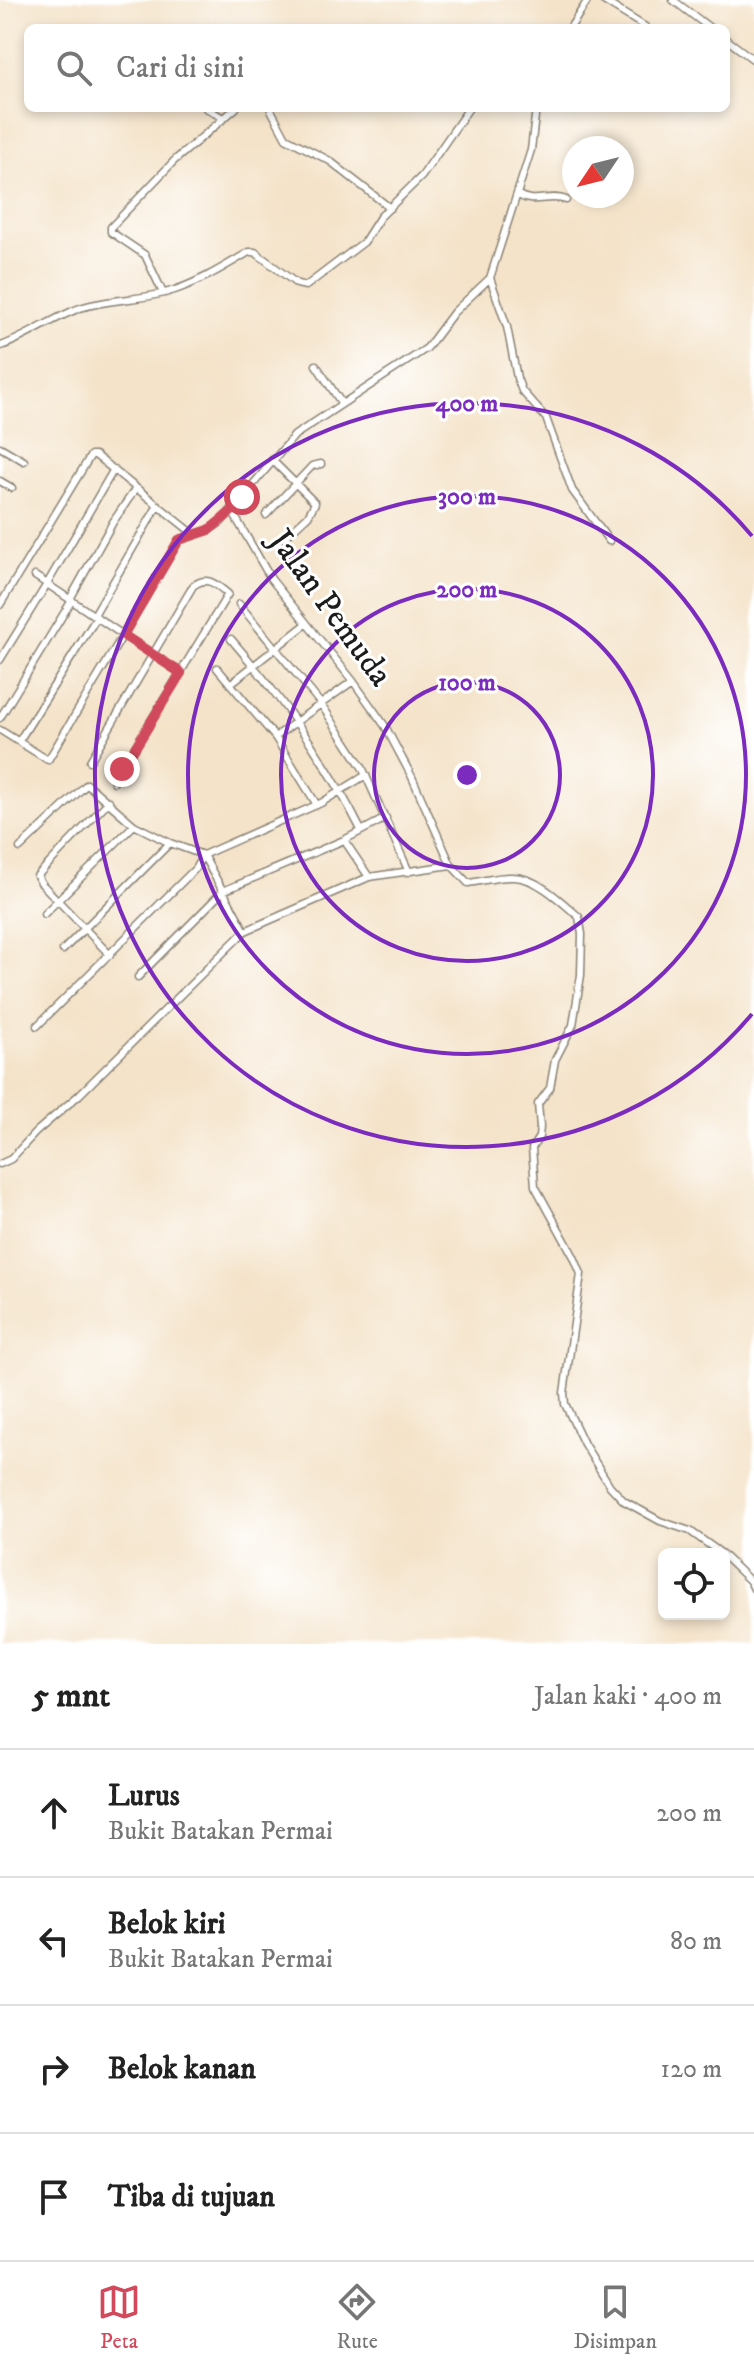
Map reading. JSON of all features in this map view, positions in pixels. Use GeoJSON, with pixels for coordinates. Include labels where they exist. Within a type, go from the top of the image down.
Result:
{"type":"FeatureCollection","features":[{"type":"Feature","properties":{"kind":"street"},"geometry":{"type":"LineString","coordinates":[[573,24],[588,0]]}},
{"type":"Feature","properties":{"kind":"street"},"geometry":{"type":"LineString","coordinates":[[602,0],[641,24]]}},
{"type":"Feature","properties":{"kind":"street"},"geometry":{"type":"LineString","coordinates":[[673,0],[705,24]]}},
{"type":"Feature","properties":{"kind":"street"},"geometry":{"type":"LineString","coordinates":[[683,8],[690,0]]}},
{"type":"Feature","properties":{"kind":"street"},"geometry":{"type":"LineString","coordinates":[[730,42],[754,60]]}},
{"type":"Feature","properties":{"kind":"street"},"geometry":{"type":"LineString","coordinates":[[213,112],[223,118]]}},
{"type":"Feature","properties":{"kind":"street"},"geometry":{"type":"LineString","coordinates":[[163,293],[145,255],[111,232],[111,227],[175,160],[231,112]]}},
{"type":"Feature","properties":{"kind":"street"},"geometry":{"type":"LineString","coordinates":[[272,112],[286,138],[330,161],[390,208]]}},
{"type":"Feature","properties":{"kind":"street"},"geometry":{"type":"LineString","coordinates":[[1,346],[28,336],[78,309],[163,293],[193,284],[249,252],[255,252],[297,284],[306,286],[357,248],[422,176],[466,112]]}},
{"type":"Feature","properties":{"kind":"street","name":"Jalan Pemuda"},"geometry":{"type":"LineString","coordinates":[[451,865],[392,739],[353,681],[271,579],[232,511],[295,435],[427,348],[454,312],[490,278],[531,150],[536,112]]}},
{"type":"Feature","properties":{"kind":"street"},"geometry":{"type":"LineString","coordinates":[[517,194],[531,201],[562,199]]}},
{"type":"Feature","properties":{"kind":"street"},"geometry":{"type":"LineString","coordinates":[[490,278],[507,327],[522,391],[546,418],[572,490],[609,541]]}},
{"type":"Feature","properties":{"kind":"street"},"geometry":{"type":"LineString","coordinates":[[316,365],[342,404]]}},
{"type":"Feature","properties":{"kind":"street"},"geometry":{"type":"LineString","coordinates":[[0,447],[24,461]]}},
{"type":"Feature","properties":{"kind":"street"},"geometry":{"type":"LineString","coordinates":[[0,605],[88,457],[95,455],[195,535]]}},
{"type":"Feature","properties":{"kind":"street"},"geometry":{"type":"LineString","coordinates":[[272,460],[315,503],[308,516],[284,538]]}},
{"type":"Feature","properties":{"kind":"street"},"geometry":{"type":"LineString","coordinates":[[266,515],[312,466],[321,464]]}},
{"type":"Feature","properties":{"kind":"street"},"geometry":{"type":"LineString","coordinates":[[0,660],[114,469]]}},
{"type":"Feature","properties":{"kind":"street"},"geometry":{"type":"LineString","coordinates":[[0,481],[12,488]]}},
{"type":"Feature","properties":{"kind":"street"},"geometry":{"type":"LineString","coordinates":[[0,718],[113,522],[136,488]]}},
{"type":"Feature","properties":{"kind":"street"},"geometry":{"type":"LineString","coordinates":[[19,741],[96,616],[158,505]]}},
{"type":"Feature","properties":{"kind":"street"},"geometry":{"type":"LineString","coordinates":[[0,730],[48,760],[179,540],[209,530],[232,511]]}},
{"type":"Feature","properties":{"kind":"street"},"geometry":{"type":"LineString","coordinates":[[35,576],[181,673]]}},
{"type":"Feature","properties":{"kind":"street"},"geometry":{"type":"LineString","coordinates":[[90,761],[193,586],[200,581],[210,581],[228,594],[114,782]]}},
{"type":"Feature","properties":{"kind":"street"},"geometry":{"type":"LineString","coordinates":[[239,604],[321,704],[366,775],[409,872]]}},
{"type":"Feature","properties":{"kind":"street"},"geometry":{"type":"LineString","coordinates":[[230,684],[305,625]]}},
{"type":"Feature","properties":{"kind":"street"},"geometry":{"type":"LineString","coordinates":[[231,639],[297,721],[341,791],[361,830]]}},
{"type":"Feature","properties":{"kind":"street"},"geometry":{"type":"LineString","coordinates":[[217,668],[275,737],[317,805]]}},
{"type":"Feature","properties":{"kind":"street"},"geometry":{"type":"LineString","coordinates":[[275,737],[353,681]]}},
{"type":"Feature","properties":{"kind":"street"},"geometry":{"type":"LineString","coordinates":[[37,1026],[195,869],[203,855],[317,805],[366,775]]}},
{"type":"Feature","properties":{"kind":"street"},"geometry":{"type":"LineString","coordinates":[[20,848],[87,784],[134,825],[203,855],[245,931]]}},
{"type":"Feature","properties":{"kind":"street"},"geometry":{"type":"LineString","coordinates":[[109,801],[38,873],[38,880],[110,955]]}},
{"type":"Feature","properties":{"kind":"street"},"geometry":{"type":"LineString","coordinates":[[138,977],[223,891],[344,840],[386,818]]}},
{"type":"Feature","properties":{"kind":"street"},"geometry":{"type":"LineString","coordinates":[[44,914],[134,825]]}},
{"type":"Feature","properties":{"kind":"street"},"geometry":{"type":"LineString","coordinates":[[344,840],[369,877]]}},
{"type":"Feature","properties":{"kind":"street"},"geometry":{"type":"LineString","coordinates":[[63,950],[170,843]]}},
{"type":"Feature","properties":{"kind":"street"},"geometry":{"type":"LineString","coordinates":[[0,1164],[11,1159],[36,1132],[79,1095],[245,931],[369,877],[451,865],[468,883],[513,877],[522,878],[543,889],[579,917],[581,922],[581,975],[573,1025],[555,1060],[550,1088],[538,1104],[539,1137],[532,1148],[535,1186],[581,1274],[565,1404],[584,1444],[610,1486],[624,1501],[660,1521],[690,1531],[713,1548]]}},
{"type":"Feature","properties":{"kind":"street"},"geometry":{"type":"LineString","coordinates":[[730,1562],[754,1589]]}},
{"type":"Feature","properties":{"kind":"route"},"geometry":{"type":"LineString","coordinates":[[122,769],[181,673],[123,635],[179,540],[209,530],[221,522],[242,497]]}}]}
